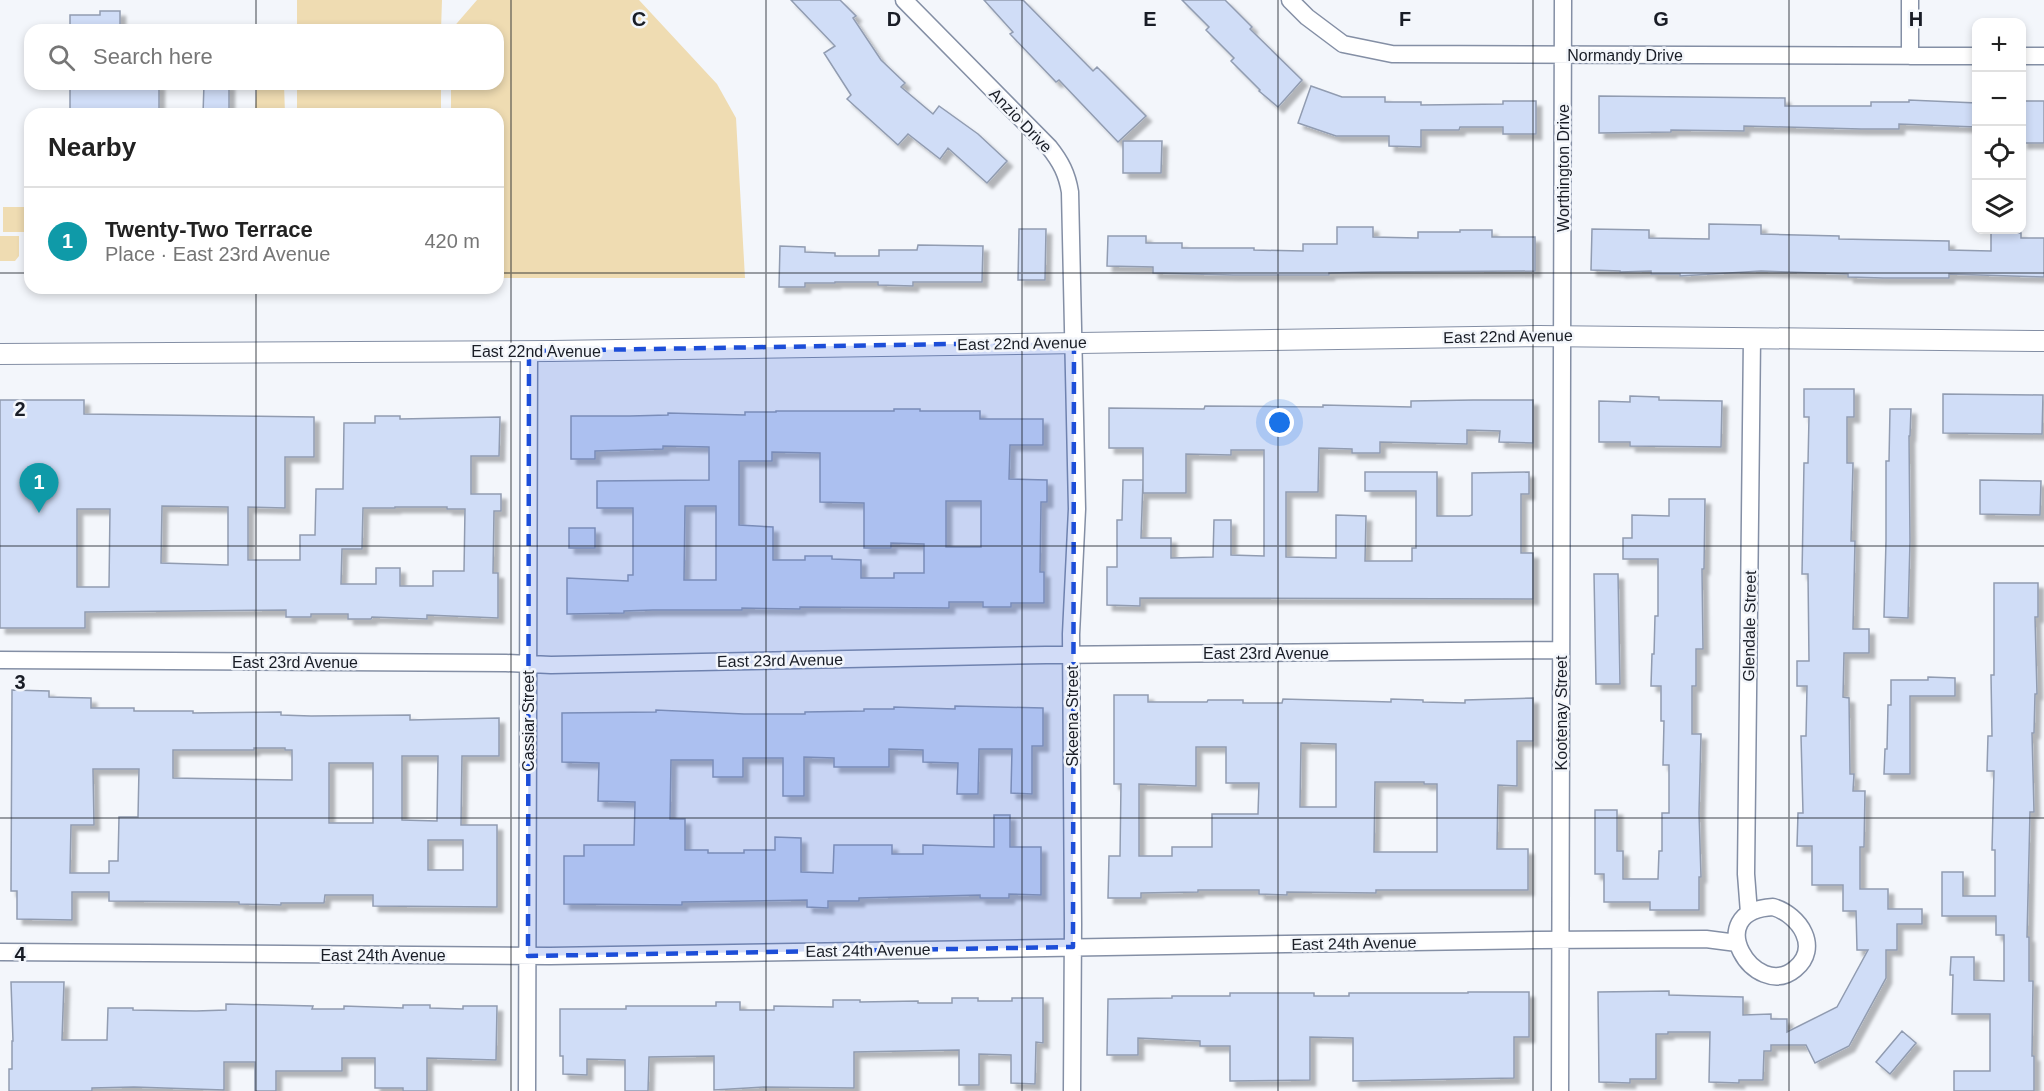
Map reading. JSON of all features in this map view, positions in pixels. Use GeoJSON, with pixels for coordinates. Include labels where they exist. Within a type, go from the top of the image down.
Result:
{"type":"FeatureCollection","features":[{"type":"Feature","properties":{"kind":"street","name":"Anzio Drive"},"geometry":{"type":"LineString","coordinates":[[904,0],[1049,147],[1061,162],[1067,175],[1070,192],[1074,342]]}},
{"type":"Feature","properties":{"kind":"street","name":"Normandy Drive"},"geometry":{"type":"LineString","coordinates":[[1290,0],[1307,17],[1343,44],[1392,54],[1972,56]]}},
{"type":"Feature","properties":{"kind":"street","name":"Worthington Drive"},"geometry":{"type":"LineString","coordinates":[[1562,336],[1563,0]]}},
{"type":"Feature","properties":{"kind":"street"},"geometry":{"type":"LineString","coordinates":[[1910,0],[1910,56]]}},
{"type":"Feature","properties":{"kind":"street"},"geometry":{"type":"LineString","coordinates":[[2026,56],[2044,56]]}},
{"type":"Feature","properties":{"kind":"street","name":"East 22nd Avenue"},"geometry":{"type":"LineString","coordinates":[[0,354],[529,351],[1562,336],[2044,341]]}},
{"type":"Feature","properties":{"kind":"street","name":"Kootenay Street"},"geometry":{"type":"LineString","coordinates":[[1560,1091],[1562,336]]}},
{"type":"Feature","properties":{"kind":"street","name":"Glendale Street"},"geometry":{"type":"LineString","coordinates":[[1749,913],[1746,874],[1752,338]]}},
{"type":"Feature","properties":{"kind":"street","name":"Skeena Street"},"geometry":{"type":"LineString","coordinates":[[1072,1091],[1071,655],[1077,509],[1074,342]]}},
{"type":"Feature","properties":{"kind":"street","name":"Cassiar Street"},"geometry":{"type":"LineString","coordinates":[[527,1091],[529,351]]}},
{"type":"Feature","properties":{"kind":"street","name":"East 23rd Avenue"},"geometry":{"type":"LineString","coordinates":[[0,660],[529,664],[1561,650]]}},
{"type":"Feature","properties":{"kind":"street"},"geometry":{"type":"LineString","coordinates":[[1773,907],[1782,910],[1802,926],[1807,938],[1807,950],[1802,962],[1793,971],[1781,976],[1768,975],[1757,970],[1741,955],[1737,943],[1737,932],[1741,922],[1749,913],[1760,908],[1773,907]]}},
{"type":"Feature","properties":{"kind":"street","name":"East 24th Avenue"},"geometry":{"type":"LineString","coordinates":[[0,952],[528,956],[1560,940],[1706,939],[1737,943]]}},
{"type":"Feature","properties":{"kind":"highlighted area"},"geometry":{"type":"Polygon","coordinates":[[[1074,342],[1073,947],[528,956],[529,351],[1074,342]]]}},
{"type":"Feature","properties":{"kind":"shaded area"},"geometry":{"type":"Polygon","coordinates":[[[297,0],[442,0],[441,24],[297,24],[297,0]]]}},
{"type":"Feature","properties":{"kind":"shaded area"},"geometry":{"type":"Polygon","coordinates":[[[477,0],[639,0],[717,84],[736,118],[745,278],[504,278],[504,108],[451,108],[451,90],[504,90],[504,24],[456,24],[477,0]]]}},
{"type":"Feature","properties":{"kind":"shaded area"},"geometry":{"type":"Polygon","coordinates":[[[257,90],[284,90],[285,108],[255,108],[257,90]]]}},
{"type":"Feature","properties":{"kind":"shaded area"},"geometry":{"type":"Polygon","coordinates":[[[297,90],[441,90],[441,108],[297,108],[297,90]]]}},
{"type":"Feature","properties":{"kind":"shaded area"},"geometry":{"type":"Polygon","coordinates":[[[3,207],[24,207],[24,232],[3,232],[3,207]]]}},
{"type":"Feature","properties":{"kind":"shaded area"},"geometry":{"type":"Polygon","coordinates":[[[0,236],[19,236],[19,256],[15,261],[0,261],[0,236]]]}},
{"type":"Feature","properties":{"kind":"building"},"geometry":{"type":"Polygon","coordinates":[[[791,0],[840,0],[856,16],[853,18],[881,60],[905,83],[901,87],[933,114],[939,106],[978,134],[1007,161],[987,183],[948,148],[940,159],[908,134],[898,145],[847,99],[851,95],[824,53],[835,46],[791,0]]]}},
{"type":"Feature","properties":{"kind":"building"},"geometry":{"type":"Polygon","coordinates":[[[984,0],[1023,0],[1093,71],[1097,67],[1146,116],[1118,142],[1059,80],[1056,82],[1010,34],[1013,32],[984,0]]]}},
{"type":"Feature","properties":{"kind":"building"},"geometry":{"type":"Polygon","coordinates":[[[1182,0],[1225,0],[1252,27],[1250,29],[1302,80],[1278,107],[1259,91],[1231,61],[1234,58],[1206,30],[1209,27],[1182,0]]]}},
{"type":"Feature","properties":{"kind":"building"},"geometry":{"type":"Polygon","coordinates":[[[100,11],[120,11],[120,24],[70,24],[70,15],[100,15],[100,11]]]}},
{"type":"Feature","properties":{"kind":"building"},"geometry":{"type":"Polygon","coordinates":[[[1311,86],[1342,97],[1385,97],[1385,102],[1421,102],[1421,105],[1503,104],[1503,101],[1536,101],[1536,134],[1503,134],[1503,127],[1421,130],[1421,147],[1389,146],[1389,136],[1336,136],[1298,123],[1311,86]]]}},
{"type":"Feature","properties":{"kind":"building"},"geometry":{"type":"Polygon","coordinates":[[[70,90],[159,90],[159,108],[70,108],[70,90]]]}},
{"type":"Feature","properties":{"kind":"building"},"geometry":{"type":"Polygon","coordinates":[[[204,90],[229,90],[229,108],[203,108],[204,90]]]}},
{"type":"Feature","properties":{"kind":"building"},"geometry":{"type":"Polygon","coordinates":[[[1599,96],[1785,98],[1785,106],[1871,106],[1871,102],[1909,102],[1909,100],[1972,103],[1972,127],[1899,124],[1899,129],[1861,129],[1744,126],[1744,131],[1671,130],[1671,132],[1599,133],[1599,96]]]}},
{"type":"Feature","properties":{"kind":"building"},"geometry":{"type":"Polygon","coordinates":[[[2026,101],[2044,101],[2044,143],[2026,143],[2026,101]]]}},
{"type":"Feature","properties":{"kind":"building"},"geometry":{"type":"Polygon","coordinates":[[[1123,141],[1162,141],[1161,173],[1123,173],[1123,141]]]}},
{"type":"Feature","properties":{"kind":"building"},"geometry":{"type":"Polygon","coordinates":[[[1709,224],[1761,225],[1761,234],[1839,236],[1839,239],[1949,241],[1949,250],[1991,251],[1991,234],[2021,234],[2021,238],[2044,238],[2044,277],[1949,274],[1949,278],[1883,278],[1848,277],[1848,274],[1761,271],[1680,276],[1680,274],[1651,274],[1651,271],[1591,270],[1592,229],[1649,230],[1649,238],[1709,239],[1709,224]]]}},
{"type":"Feature","properties":{"kind":"building"},"geometry":{"type":"Polygon","coordinates":[[[1337,227],[1373,227],[1373,237],[1418,238],[1418,232],[1492,230],[1492,237],[1535,237],[1535,271],[1233,275],[1153,273],[1153,267],[1107,266],[1108,236],[1146,236],[1146,243],[1182,243],[1182,248],[1303,251],[1303,244],[1337,244],[1337,227]]]}},
{"type":"Feature","properties":{"kind":"building"},"geometry":{"type":"Polygon","coordinates":[[[1019,229],[1046,229],[1045,280],[1018,280],[1019,229]]]}},
{"type":"Feature","properties":{"kind":"building"},"geometry":{"type":"Polygon","coordinates":[[[918,245],[983,246],[982,282],[913,282],[913,286],[878,285],[878,282],[835,282],[805,283],[805,287],[779,287],[780,246],[805,247],[805,252],[835,253],[835,256],[879,256],[879,250],[917,250],[918,245]]]}},
{"type":"Feature","properties":{"kind":"building"},"geometry":{"type":"Polygon","coordinates":[[[1804,389],[1854,389],[1854,417],[1847,417],[1847,463],[1853,463],[1851,541],[1855,541],[1853,629],[1869,629],[1869,653],[1844,653],[1843,697],[1849,698],[1850,774],[1854,774],[1853,791],[1865,791],[1864,847],[1860,847],[1860,889],[1888,889],[1888,909],[1922,909],[1922,924],[1897,924],[1897,950],[1886,950],[1886,978],[1849,1046],[1815,1063],[1806,1045],[1771,1045],[1771,1051],[1764,1051],[1763,1080],[1739,1080],[1739,1083],[1709,1082],[1710,1032],[1668,1032],[1668,1034],[1656,1034],[1656,1079],[1630,1079],[1630,1083],[1599,1082],[1598,992],[1669,991],[1669,995],[1743,997],[1743,1015],[1771,1014],[1771,1019],[1787,1019],[1787,1032],[1837,1007],[1868,950],[1857,950],[1856,911],[1843,911],[1843,885],[1812,885],[1812,846],[1797,846],[1798,813],[1803,813],[1801,736],[1806,736],[1807,686],[1797,686],[1797,661],[1809,661],[1808,574],[1802,574],[1804,463],[1808,463],[1809,417],[1804,417],[1804,389]]]}},
{"type":"Feature","properties":{"kind":"building"},"geometry":{"type":"Polygon","coordinates":[[[1943,394],[2043,395],[2042,434],[1943,433],[1943,394]]]}},
{"type":"Feature","properties":{"kind":"building"},"geometry":{"type":"Polygon","coordinates":[[[1630,396],[1659,397],[1659,400],[1722,401],[1721,447],[1630,446],[1630,442],[1599,442],[1599,401],[1630,402],[1630,396]]]}},
{"type":"Feature","properties":{"kind":"building"},"geometry":{"type":"Polygon","coordinates":[[[0,400],[84,400],[84,414],[314,417],[314,457],[285,457],[285,508],[248,507],[248,560],[300,560],[300,535],[315,535],[316,489],[343,489],[344,423],[375,423],[375,416],[400,416],[400,419],[500,417],[499,456],[471,456],[471,494],[501,494],[501,511],[494,511],[493,573],[498,573],[498,618],[427,615],[427,619],[372,617],[371,619],[348,619],[348,614],[286,617],[286,610],[85,612],[85,628],[0,628],[0,400]],[[162,506],[161,563],[228,565],[228,507],[162,506]],[[363,508],[362,549],[342,549],[341,584],[376,584],[376,568],[400,568],[400,586],[433,586],[433,571],[464,571],[465,509],[363,508]],[[77,509],[77,587],[109,587],[110,509],[77,509]]]}},
{"type":"Feature","properties":{"kind":"building"},"geometry":{"type":"Polygon","coordinates":[[[1533,400],[1533,443],[1499,442],[1500,431],[1467,430],[1467,444],[1380,442],[1380,453],[1352,453],[1352,449],[1319,448],[1318,492],[1286,492],[1286,557],[1336,558],[1336,515],[1366,516],[1365,561],[1412,561],[1412,548],[1416,548],[1416,491],[1365,491],[1365,472],[1437,472],[1437,516],[1469,516],[1472,515],[1472,473],[1529,472],[1529,494],[1521,494],[1521,553],[1533,553],[1533,599],[1140,598],[1140,606],[1107,605],[1107,567],[1117,567],[1117,520],[1122,520],[1123,480],[1143,480],[1143,448],[1109,448],[1109,408],[1204,409],[1205,406],[1323,407],[1323,405],[1411,407],[1411,401],[1533,400]],[[1231,450],[1231,455],[1186,454],[1186,493],[1143,493],[1143,480],[1141,538],[1171,538],[1171,558],[1213,557],[1214,520],[1231,520],[1231,555],[1264,556],[1264,450],[1231,450]]]}},
{"type":"Feature","properties":{"kind":"building"},"geometry":{"type":"Polygon","coordinates":[[[894,409],[920,409],[920,411],[980,411],[980,419],[1043,419],[1043,445],[1010,445],[1009,479],[1047,480],[1047,502],[1041,502],[1040,572],[1044,572],[1044,603],[1011,603],[1011,607],[983,607],[983,602],[949,602],[949,608],[800,607],[800,609],[742,608],[742,610],[653,610],[567,614],[567,578],[628,581],[628,575],[633,575],[633,508],[597,508],[597,481],[709,480],[709,447],[663,446],[663,449],[595,451],[595,459],[571,459],[571,416],[668,415],[668,413],[745,415],[745,412],[776,411],[894,411],[894,409]],[[772,452],[772,461],[739,461],[739,525],[773,527],[773,560],[805,560],[805,556],[832,556],[832,559],[861,560],[861,578],[894,578],[894,573],[924,573],[924,544],[891,543],[891,548],[864,548],[864,503],[820,502],[820,453],[772,452]],[[946,501],[946,547],[981,547],[981,501],[946,501]],[[685,506],[684,580],[716,580],[716,506],[685,506]]]}},
{"type":"Feature","properties":{"kind":"building"},"geometry":{"type":"Polygon","coordinates":[[[1890,409],[1911,409],[1908,618],[1884,617],[1886,461],[1889,461],[1890,409]]]}},
{"type":"Feature","properties":{"kind":"building"},"geometry":{"type":"Polygon","coordinates":[[[1980,480],[2041,481],[2040,515],[1980,514],[1980,480]]]}},
{"type":"Feature","properties":{"kind":"building"},"geometry":{"type":"Polygon","coordinates":[[[1669,499],[1705,499],[1704,569],[1702,569],[1703,649],[1696,649],[1696,686],[1692,686],[1692,734],[1701,734],[1699,910],[1650,910],[1650,902],[1604,902],[1604,874],[1595,874],[1595,810],[1617,810],[1617,851],[1623,851],[1623,879],[1658,879],[1659,851],[1662,851],[1662,813],[1669,813],[1669,765],[1663,765],[1664,721],[1661,721],[1661,686],[1651,686],[1655,616],[1658,616],[1658,559],[1623,559],[1623,538],[1632,538],[1632,515],[1669,516],[1669,499]]]}},
{"type":"Feature","properties":{"kind":"building"},"geometry":{"type":"Polygon","coordinates":[[[569,528],[595,528],[595,548],[569,548],[569,528]]]}},
{"type":"Feature","properties":{"kind":"building"},"geometry":{"type":"Polygon","coordinates":[[[1594,574],[1618,574],[1620,684],[1596,684],[1594,574]]]}},
{"type":"Feature","properties":{"kind":"building"},"geometry":{"type":"Polygon","coordinates":[[[1994,583],[2038,583],[2038,617],[2035,617],[2037,694],[2035,694],[2034,733],[2032,733],[2034,812],[2030,812],[2027,937],[2029,937],[2029,981],[2033,981],[2034,1091],[1954,1091],[1954,1071],[1990,1071],[1990,1014],[1952,1014],[1951,957],[1974,957],[1974,980],[2004,981],[2004,935],[1996,935],[1996,916],[1942,916],[1942,872],[1963,872],[1963,896],[1995,896],[1995,850],[1992,850],[1994,771],[1987,771],[1988,736],[1992,736],[1994,583]]]}},
{"type":"Feature","properties":{"kind":"building"},"geometry":{"type":"Polygon","coordinates":[[[1928,677],[1955,678],[1955,696],[1910,696],[1910,774],[1884,774],[1888,705],[1891,705],[1891,680],[1928,680],[1928,677]]]}},
{"type":"Feature","properties":{"kind":"building"},"geometry":{"type":"Polygon","coordinates":[[[12,690],[49,691],[49,697],[91,698],[91,708],[134,708],[134,711],[281,712],[281,715],[311,716],[410,715],[410,720],[499,718],[499,756],[462,756],[461,825],[497,825],[497,907],[373,906],[373,895],[325,895],[324,903],[281,903],[281,905],[239,904],[239,902],[109,901],[109,892],[72,892],[72,920],[17,919],[17,891],[11,891],[12,690]],[[254,748],[254,750],[173,750],[173,778],[292,780],[292,750],[254,748]],[[402,756],[402,820],[437,821],[438,756],[402,756]],[[329,763],[329,823],[373,823],[373,763],[329,763]],[[93,769],[94,825],[71,825],[70,873],[109,873],[109,861],[118,861],[119,817],[138,817],[139,769],[93,769]],[[428,840],[428,870],[463,870],[463,840],[428,840]]]}},
{"type":"Feature","properties":{"kind":"building"},"geometry":{"type":"Polygon","coordinates":[[[1114,695],[1148,695],[1148,702],[1243,700],[1243,703],[1282,703],[1283,699],[1391,702],[1391,699],[1465,703],[1465,700],[1533,698],[1533,741],[1517,741],[1517,786],[1498,785],[1497,849],[1528,849],[1528,890],[1376,890],[1376,893],[1287,892],[1287,895],[1259,894],[1259,890],[1198,890],[1198,892],[1141,893],[1141,898],[1108,898],[1109,856],[1120,856],[1121,784],[1114,784],[1114,695]],[[1301,743],[1300,807],[1336,807],[1336,744],[1301,743]],[[1196,747],[1196,786],[1139,784],[1139,856],[1172,856],[1172,847],[1212,847],[1212,814],[1258,814],[1259,783],[1226,783],[1226,747],[1196,747]],[[1375,782],[1374,852],[1437,852],[1437,784],[1375,782]]]}},
{"type":"Feature","properties":{"kind":"building"},"geometry":{"type":"Polygon","coordinates":[[[955,706],[1043,708],[1043,746],[1032,746],[1032,794],[1011,793],[1012,749],[979,749],[978,794],[957,794],[958,763],[923,762],[923,750],[889,749],[889,767],[834,767],[834,758],[804,757],[804,796],[783,796],[783,758],[743,758],[743,777],[713,777],[713,760],[671,760],[670,819],[685,819],[685,850],[708,850],[708,853],[744,853],[744,850],[775,850],[775,837],[801,838],[801,872],[833,873],[834,845],[892,845],[892,854],[923,854],[923,845],[994,847],[994,815],[1010,815],[1010,847],[1041,847],[1041,895],[1009,894],[1009,898],[980,898],[980,895],[859,898],[859,901],[828,901],[828,908],[807,907],[807,900],[682,902],[682,905],[564,904],[564,856],[584,856],[584,845],[634,845],[635,802],[598,801],[599,763],[562,762],[562,713],[656,712],[656,710],[805,714],[805,712],[894,709],[894,707],[955,709],[955,706]]]}},
{"type":"Feature","properties":{"kind":"building"},"geometry":{"type":"Polygon","coordinates":[[[11,982],[64,982],[62,1040],[107,1040],[108,1008],[196,1011],[226,1010],[226,1004],[313,1006],[312,1009],[344,1009],[344,1006],[403,1008],[403,1005],[463,1009],[463,1006],[497,1006],[496,1060],[427,1058],[427,1091],[375,1088],[375,1058],[342,1058],[342,1071],[276,1071],[276,1091],[255,1091],[255,1062],[224,1062],[224,1090],[134,1087],[92,1088],[92,1091],[9,1091],[13,1041],[11,982]]]}},
{"type":"Feature","properties":{"kind":"building"},"geometry":{"type":"Polygon","coordinates":[[[1529,992],[1529,1037],[1514,1037],[1514,1078],[1353,1081],[1353,1038],[1310,1037],[1310,1080],[1230,1081],[1230,1046],[1200,1046],[1200,1041],[1138,1038],[1138,1055],[1107,1055],[1108,999],[1230,996],[1230,993],[1314,993],[1314,996],[1349,996],[1349,993],[1529,992]]]}},
{"type":"Feature","properties":{"kind":"building"},"geometry":{"type":"Polygon","coordinates":[[[952,998],[1012,1001],[1012,998],[1043,998],[1043,1043],[1036,1042],[1035,1084],[1011,1083],[1011,1055],[979,1054],[979,1085],[959,1085],[959,1050],[854,1052],[854,1088],[764,1087],[714,1090],[714,1056],[649,1057],[648,1091],[625,1091],[625,1060],[587,1059],[587,1075],[563,1074],[563,1056],[560,1056],[560,1009],[716,1006],[716,1002],[740,1002],[740,1010],[774,1010],[774,1006],[833,1007],[833,1000],[952,1003],[952,998]]]}},
{"type":"Feature","properties":{"kind":"building"},"geometry":{"type":"Polygon","coordinates":[[[1902,1031],[1916,1043],[1890,1074],[1876,1062],[1902,1031]]]}},
{"type":"Feature","properties":{"kind":"place","name":"Twenty-Two Terrace"},"geometry":{"type":"Point","coordinates":[39,513]}}]}
